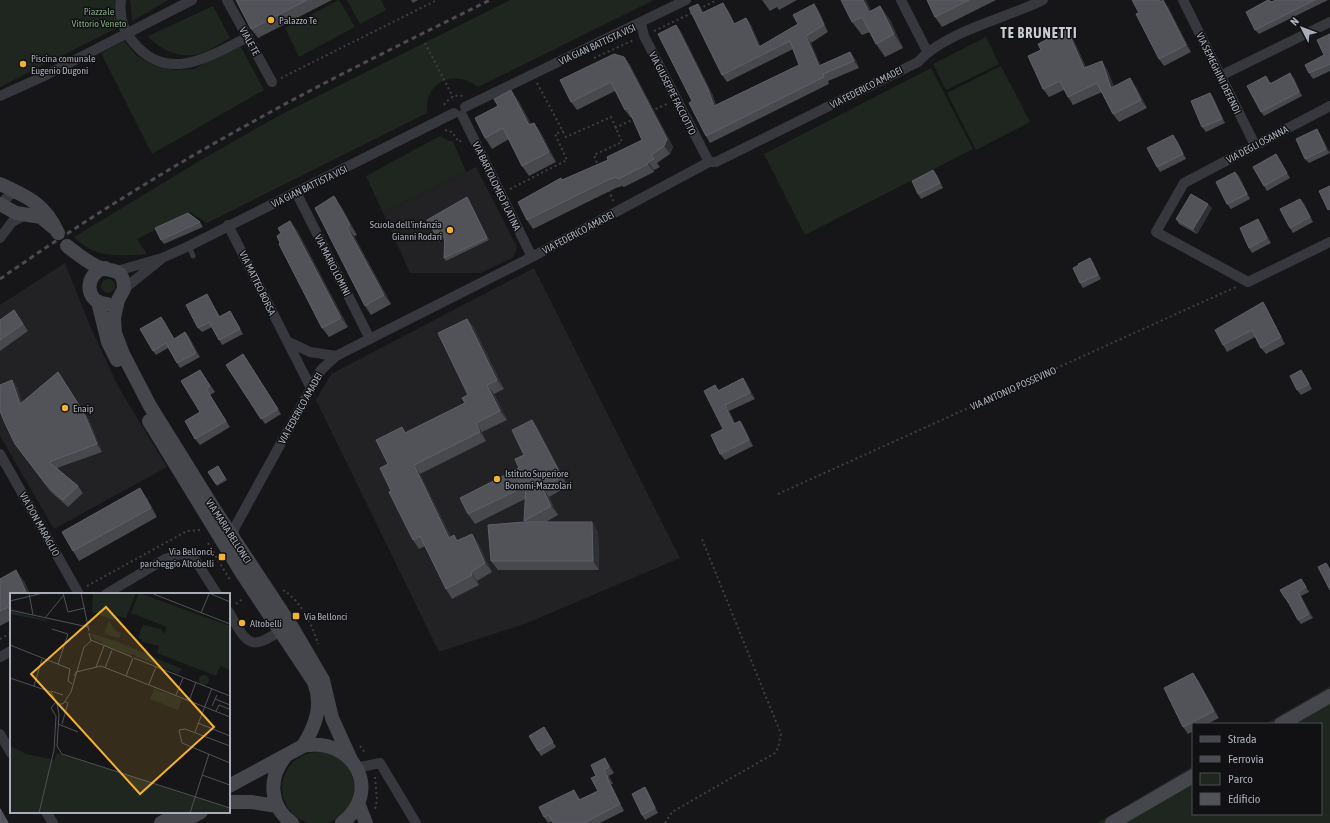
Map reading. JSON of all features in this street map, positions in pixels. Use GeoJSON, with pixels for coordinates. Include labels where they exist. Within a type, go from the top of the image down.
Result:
{"type":"FeatureCollection","features":[{"type":"Feature","properties":{"kind":"street"},"geometry":{"type":"LineString","coordinates":[[121,0],[122,19],[126,34],[144,54],[165,63],[177,65],[202,60],[248,37]]}},
{"type":"Feature","properties":{"kind":"street"},"geometry":{"type":"LineString","coordinates":[[0,96],[42,77],[192,0]]}},
{"type":"Feature","properties":{"kind":"street","name":"VIALE TE"},"geometry":{"type":"LineString","coordinates":[[227,0],[272,82]]}},
{"type":"Feature","properties":{"kind":"street","name":"VIA GIAN BATTISTA VISI"},"geometry":{"type":"LineString","coordinates":[[111,270],[162,258],[188,246],[686,0]]}},
{"type":"Feature","properties":{"kind":"street"},"geometry":{"type":"LineString","coordinates":[[900,0],[927,51]]}},
{"type":"Feature","properties":{"kind":"street","name":"VIA FEDERICO AMADEI"},"geometry":{"type":"LineString","coordinates":[[232,535],[320,370],[336,356],[532,257],[709,162],[716,162],[918,62],[927,51],[980,25],[1031,3],[1043,0]]}},
{"type":"Feature","properties":{"kind":"street","name":"VIA SEMEGHINI DEFENDI"},"geometry":{"type":"LineString","coordinates":[[1183,0],[1255,145]]}},
{"type":"Feature","properties":{"kind":"street"},"geometry":{"type":"LineString","coordinates":[[1220,76],[1330,22]]}},
{"type":"Feature","properties":{"kind":"street","name":"VIA GIUSEPPE FACCIOTTO"},"geometry":{"type":"LineString","coordinates":[[641,23],[644,36],[709,162]]}},
{"type":"Feature","properties":{"kind":"street","name":"VIA DEGLI OSANNA"},"geometry":{"type":"LineString","coordinates":[[1248,282],[1156,232],[1184,183],[1330,106]]}},
{"type":"Feature","properties":{"kind":"street","name":"VIA BARTOLOMEO PLATINA"},"geometry":{"type":"LineString","coordinates":[[460,112],[532,257]]}},
{"type":"Feature","properties":{"kind":"street"},"geometry":{"type":"LineString","coordinates":[[0,184],[18,192],[46,211],[58,233],[41,218],[24,215],[0,204]]}},
{"type":"Feature","properties":{"kind":"street"},"geometry":{"type":"LineString","coordinates":[[0,204],[10,195],[18,192]]}},
{"type":"Feature","properties":{"kind":"street","name":"VIA MARIO LOMINI"},"geometry":{"type":"LineString","coordinates":[[296,192],[370,339]]}},
{"type":"Feature","properties":{"kind":"street"},"geometry":{"type":"LineString","coordinates":[[0,204],[7,216],[7,227]]}},
{"type":"Feature","properties":{"kind":"street"},"geometry":{"type":"LineString","coordinates":[[0,238],[12,222],[24,215]]}},
{"type":"Feature","properties":{"kind":"street","name":"VIA MATTEO BORSA"},"geometry":{"type":"LineString","coordinates":[[228,225],[311,388]]}},
{"type":"Feature","properties":{"kind":"street"},"geometry":{"type":"LineString","coordinates":[[1248,282],[1330,242]]}},
{"type":"Feature","properties":{"kind":"street","name":"VIA MARIA BELLONCI"},"geometry":{"type":"LineString","coordinates":[[111,270],[98,267],[67,246],[90,280],[89,289],[91,296],[98,302],[108,342],[130,388],[238,579],[252,594],[281,631],[314,682],[318,693],[316,721],[303,746]]}},
{"type":"Feature","properties":{"kind":"street","name":"VIA GIAN BATTISTA VISI"},"geometry":{"type":"LineString","coordinates":[[121,295],[162,258]]}},
{"type":"Feature","properties":{"kind":"street"},"geometry":{"type":"LineString","coordinates":[[90,280],[95,272],[111,270],[123,279],[121,295],[107,304],[98,302]]}},
{"type":"Feature","properties":{"kind":"street","name":"VIA MARIA BELLONCI"},"geometry":{"type":"LineString","coordinates":[[121,295],[114,318],[115,333],[123,354],[150,406],[292,627],[323,680],[332,718],[354,764],[361,788],[358,803]]}},
{"type":"Feature","properties":{"kind":"street"},"geometry":{"type":"LineString","coordinates":[[286,340],[310,352],[336,356]]}},
{"type":"Feature","properties":{"kind":"street","name":"VIA DON MARAGLIO"},"geometry":{"type":"LineString","coordinates":[[0,454],[78,593]]}},
{"type":"Feature","properties":{"kind":"street"},"geometry":{"type":"LineString","coordinates":[[232,535],[231,545],[241,561],[238,579]]}},
{"type":"Feature","properties":{"kind":"street"},"geometry":{"type":"LineString","coordinates":[[108,593],[165,559],[180,554],[194,558],[217,593]]}},
{"type":"Feature","properties":{"kind":"street"},"geometry":{"type":"LineString","coordinates":[[232,608],[245,638],[252,642],[258,643],[281,631]]}},
{"type":"Feature","properties":{"kind":"street"},"geometry":{"type":"LineString","coordinates":[[0,657],[10,651]]}},
{"type":"Feature","properties":{"kind":"street"},"geometry":{"type":"LineString","coordinates":[[1284,723],[1330,696]]}},
{"type":"Feature","properties":{"kind":"street"},"geometry":{"type":"LineString","coordinates":[[0,734],[10,750]]}},
{"type":"Feature","properties":{"kind":"street"},"geometry":{"type":"LineString","coordinates":[[230,785],[303,746],[314,744],[333,746],[340,750],[354,764],[380,763],[416,823]]}},
{"type":"Feature","properties":{"kind":"street"},"geometry":{"type":"LineString","coordinates":[[287,755],[276,771],[274,780],[274,798],[277,806],[292,823]]}},
{"type":"Feature","properties":{"kind":"street"},"geometry":{"type":"LineString","coordinates":[[1112,823],[1192,777]]}},
{"type":"Feature","properties":{"kind":"street"},"geometry":{"type":"LineString","coordinates":[[230,802],[251,802],[277,806]]}},
{"type":"Feature","properties":{"kind":"street"},"geometry":{"type":"LineString","coordinates":[[342,823],[354,811],[358,803]]}},
{"type":"Feature","properties":{"kind":"street"},"geometry":{"type":"LineString","coordinates":[[358,803],[366,823]]}},
{"type":"Feature","properties":{"kind":"street"},"geometry":{"type":"LineString","coordinates":[[47,813],[53,823]]}},
{"type":"Feature","properties":{"kind":"street"},"geometry":{"type":"LineString","coordinates":[[161,823],[179,813]]}},
{"type":"Feature","properties":{"kind":"street"},"geometry":{"type":"LineString","coordinates":[[180,823],[199,813]]}},
{"type":"Feature","properties":{"kind":"lane"},"geometry":{"type":"LineString","coordinates":[[188,246],[193,256]]}},
{"type":"Feature","properties":{"kind":"path"},"geometry":{"type":"LineString","coordinates":[[272,82],[437,0]]}},
{"type":"Feature","properties":{"kind":"path"},"geometry":{"type":"LineString","coordinates":[[425,43],[453,96]]}},
{"type":"Feature","properties":{"kind":"path"},"geometry":{"type":"LineString","coordinates":[[537,83],[566,137],[611,118],[622,142],[594,155],[600,169]]}},
{"type":"Feature","properties":{"kind":"path"},"geometry":{"type":"LineString","coordinates":[[649,112],[676,99]]}},
{"type":"Feature","properties":{"kind":"path"},"geometry":{"type":"LineString","coordinates":[[616,128],[636,118]]}},
{"type":"Feature","properties":{"kind":"path"},"geometry":{"type":"LineString","coordinates":[[501,194],[567,160],[556,134],[563,131]]}},
{"type":"Feature","properties":{"kind":"path"},"geometry":{"type":"LineString","coordinates":[[606,183],[618,211]]}},
{"type":"Feature","properties":{"kind":"path","name":"VIA ANTONIO POSSEVINO"},"geometry":{"type":"LineString","coordinates":[[778,494],[1248,282]]}},
{"type":"Feature","properties":{"kind":"path"},"geometry":{"type":"LineString","coordinates":[[78,593],[187,531],[199,530],[205,533]]}},
{"type":"Feature","properties":{"kind":"path"},"geometry":{"type":"LineString","coordinates":[[207,538],[208,546],[228,578],[238,579]]}},
{"type":"Feature","properties":{"kind":"path"},"geometry":{"type":"LineString","coordinates":[[665,823],[672,812],[775,753],[778,748],[780,734],[702,540]]}},
{"type":"Feature","properties":{"kind":"path"},"geometry":{"type":"LineString","coordinates":[[232,608],[252,594]]}},
{"type":"Feature","properties":{"kind":"path"},"geometry":{"type":"LineString","coordinates":[[0,639],[10,634]]}},
{"type":"Feature","properties":{"kind":"shaded area","name":"Scuola dell'infanzia Gianni Rodari"},"geometry":{"type":"Polygon","coordinates":[[[476,167],[517,247],[514,257],[481,273],[410,273],[383,213],[476,167]]]}},
{"type":"Feature","properties":{"kind":"shaded area","name":"Enaip"},"geometry":{"type":"Polygon","coordinates":[[[65,263],[90,326],[119,388],[167,467],[54,529],[0,436],[0,305],[65,263]]]}},
{"type":"Feature","properties":{"kind":"shaded area","name":"Istituto Superiore Bonomi-Mazzolari"},"geometry":{"type":"Polygon","coordinates":[[[534,268],[680,558],[527,623],[439,652],[316,400],[331,374],[534,268]]]}},
{"type":"Feature","properties":{"kind":"green space","name":"Piscina comunale Eugenio Dugoni"},"geometry":{"type":"Polygon","coordinates":[[[0,0],[116,0],[119,27],[0,87],[0,0]]]}},
{"type":"Feature","properties":{"kind":"green space"},"geometry":{"type":"Polygon","coordinates":[[[130,0],[169,0],[132,21],[130,0]]]}},
{"type":"Feature","properties":{"kind":"green space"},"geometry":{"type":"Polygon","coordinates":[[[339,0],[355,27],[299,57],[285,28],[339,0]]]}},
{"type":"Feature","properties":{"kind":"green space"},"geometry":{"type":"Polygon","coordinates":[[[347,0],[381,0],[386,10],[360,24],[347,0]]]}},
{"type":"Feature","properties":{"kind":"green space"},"geometry":{"type":"Polygon","coordinates":[[[510,0],[654,0],[478,87],[465,80],[450,79],[443,81],[432,90],[428,98],[427,113],[207,223],[190,212],[137,239],[147,254],[118,255],[99,253],[82,244],[74,237],[201,160],[280,115],[510,0]]]}},
{"type":"Feature","properties":{"kind":"green space"},"geometry":{"type":"Polygon","coordinates":[[[213,6],[230,38],[207,51],[192,55],[178,54],[164,49],[148,36],[213,6]]]}},
{"type":"Feature","properties":{"kind":"green space"},"geometry":{"type":"Polygon","coordinates":[[[986,37],[999,64],[946,90],[933,64],[986,37]]]}},
{"type":"Feature","properties":{"kind":"green space"},"geometry":{"type":"Polygon","coordinates":[[[124,41],[137,56],[155,66],[174,70],[194,69],[240,45],[264,90],[152,154],[101,53],[124,41]]]}},
{"type":"Feature","properties":{"kind":"green space"},"geometry":{"type":"Polygon","coordinates":[[[1001,66],[1030,122],[976,150],[947,93],[1001,66]]]}},
{"type":"Feature","properties":{"kind":"green space"},"geometry":{"type":"Polygon","coordinates":[[[931,68],[973,149],[805,235],[764,154],[931,68]]]}},
{"type":"Feature","properties":{"kind":"green space"},"geometry":{"type":"Polygon","coordinates":[[[440,136],[449,141],[453,141],[466,172],[383,213],[366,176],[440,136]]]}},
{"type":"Feature","properties":{"kind":"green space"},"geometry":{"type":"Polygon","coordinates":[[[105,279],[111,279],[115,283],[115,289],[111,293],[105,293],[101,289],[101,283],[105,279]]]}},
{"type":"Feature","properties":{"kind":"green space"},"geometry":{"type":"Polygon","coordinates":[[[1330,686],[1330,823],[1097,823],[1192,767],[1192,815],[1322,815],[1322,723],[1267,723],[1330,686]]]}},
{"type":"Feature","properties":{"kind":"green space"},"geometry":{"type":"Polygon","coordinates":[[[318,752],[338,758],[348,768],[354,788],[348,808],[338,818],[318,824],[298,818],[288,808],[282,788],[288,768],[298,758],[318,752]]]}},
{"type":"Feature","properties":{"kind":"building"},"geometry":{"type":"Polygon","coordinates":[[[236,0],[307,0],[251,29],[236,0]]]}},
{"type":"Feature","properties":{"kind":"building"},"geometry":{"type":"Polygon","coordinates":[[[841,0],[863,0],[869,12],[880,6],[894,34],[876,44],[862,17],[852,22],[841,0]]]}},
{"type":"Feature","properties":{"kind":"building"},"geometry":{"type":"Polygon","coordinates":[[[927,0],[969,0],[935,17],[927,0]]]}},
{"type":"Feature","properties":{"kind":"building"},"geometry":{"type":"Polygon","coordinates":[[[1132,0],[1160,0],[1160,2],[1163,0],[1186,45],[1159,59],[1136,14],[1139,13],[1132,0]]]}},
{"type":"Feature","properties":{"kind":"building"},"geometry":{"type":"Polygon","coordinates":[[[1268,0],[1271,2],[1276,0],[1315,0],[1255,30],[1246,12],[1268,0]]]}},
{"type":"Feature","properties":{"kind":"building"},"geometry":{"type":"Polygon","coordinates":[[[723,3],[734,24],[746,18],[759,47],[798,24],[793,15],[814,4],[824,25],[806,36],[819,66],[850,52],[854,61],[823,74],[824,77],[706,136],[689,103],[692,101],[658,34],[676,25],[708,89],[714,106],[799,65],[790,41],[722,75],[689,8],[698,4],[702,13],[723,3]]]}},
{"type":"Feature","properties":{"kind":"building"},"geometry":{"type":"Polygon","coordinates":[[[1067,29],[1084,68],[1102,61],[1111,88],[1130,78],[1141,100],[1113,114],[1097,83],[1068,97],[1060,81],[1043,89],[1028,56],[1041,50],[1038,44],[1067,29]]]}},
{"type":"Feature","properties":{"kind":"building"},"geometry":{"type":"Polygon","coordinates":[[[1330,34],[1330,64],[1309,73],[1305,65],[1324,55],[1317,40],[1330,34]]]}},
{"type":"Feature","properties":{"kind":"building"},"geometry":{"type":"Polygon","coordinates":[[[614,54],[624,57],[667,139],[664,146],[651,155],[654,159],[648,162],[648,164],[618,179],[616,177],[610,179],[527,220],[518,202],[561,178],[562,180],[608,160],[607,157],[642,140],[628,108],[625,110],[611,82],[571,102],[560,80],[614,54]]]}},
{"type":"Feature","properties":{"kind":"building"},"geometry":{"type":"Polygon","coordinates":[[[1290,73],[1299,92],[1261,112],[1247,86],[1266,76],[1270,84],[1290,73]]]}},
{"type":"Feature","properties":{"kind":"building"},"geometry":{"type":"Polygon","coordinates":[[[511,90],[529,125],[534,123],[549,152],[522,166],[503,128],[485,138],[475,118],[498,106],[494,99],[511,90]]]}},
{"type":"Feature","properties":{"kind":"building"},"geometry":{"type":"Polygon","coordinates":[[[1210,93],[1222,119],[1202,127],[1191,101],[1210,93]]]}},
{"type":"Feature","properties":{"kind":"building"},"geometry":{"type":"Polygon","coordinates":[[[1317,129],[1326,149],[1305,159],[1296,139],[1317,129]]]}},
{"type":"Feature","properties":{"kind":"building"},"geometry":{"type":"Polygon","coordinates":[[[1173,135],[1183,154],[1157,167],[1147,148],[1173,135]]]}},
{"type":"Feature","properties":{"kind":"building"},"geometry":{"type":"Polygon","coordinates":[[[1276,154],[1287,173],[1264,186],[1253,167],[1276,154]]]}},
{"type":"Feature","properties":{"kind":"building"},"geometry":{"type":"Polygon","coordinates":[[[933,170],[940,183],[918,194],[912,181],[933,170]]]}},
{"type":"Feature","properties":{"kind":"building"},"geometry":{"type":"Polygon","coordinates":[[[1235,172],[1247,194],[1227,204],[1216,182],[1235,172]]]}},
{"type":"Feature","properties":{"kind":"building"},"geometry":{"type":"Polygon","coordinates":[[[1330,186],[1330,209],[1328,210],[1319,191],[1330,186]]]}},
{"type":"Feature","properties":{"kind":"building"},"geometry":{"type":"Polygon","coordinates":[[[1191,194],[1208,204],[1193,229],[1176,219],[1191,194]]]}},
{"type":"Feature","properties":{"kind":"building"},"geometry":{"type":"Polygon","coordinates":[[[334,196],[350,225],[347,227],[384,295],[365,306],[315,208],[334,196]]]}},
{"type":"Feature","properties":{"kind":"building"},"geometry":{"type":"Polygon","coordinates":[[[467,197],[487,238],[444,258],[445,236],[438,239],[427,220],[467,197]]]}},
{"type":"Feature","properties":{"kind":"building"},"geometry":{"type":"Polygon","coordinates":[[[1300,199],[1310,217],[1290,228],[1280,209],[1300,199]]]}},
{"type":"Feature","properties":{"kind":"building"},"geometry":{"type":"Polygon","coordinates":[[[188,213],[200,222],[161,240],[155,228],[188,213]]]}},
{"type":"Feature","properties":{"kind":"building"},"geometry":{"type":"Polygon","coordinates":[[[1258,219],[1267,238],[1249,248],[1240,228],[1258,219]]]}},
{"type":"Feature","properties":{"kind":"building"},"geometry":{"type":"Polygon","coordinates":[[[290,221],[341,318],[322,328],[279,244],[280,243],[277,236],[281,233],[278,228],[290,221]]]}},
{"type":"Feature","properties":{"kind":"building"},"geometry":{"type":"Polygon","coordinates":[[[1090,258],[1098,275],[1080,283],[1073,268],[1090,258]]]}},
{"type":"Feature","properties":{"kind":"building"},"geometry":{"type":"Polygon","coordinates":[[[207,294],[219,317],[230,311],[240,329],[219,340],[209,322],[198,328],[186,305],[207,294]]]}},
{"type":"Feature","properties":{"kind":"building"},"geometry":{"type":"Polygon","coordinates":[[[1263,302],[1281,337],[1261,348],[1252,330],[1223,345],[1215,330],[1263,302]]]}},
{"type":"Feature","properties":{"kind":"building"},"geometry":{"type":"Polygon","coordinates":[[[14,310],[23,324],[0,340],[0,320],[14,310]]]}},
{"type":"Feature","properties":{"kind":"building"},"geometry":{"type":"Polygon","coordinates":[[[161,317],[174,339],[185,332],[196,353],[177,363],[166,343],[153,351],[140,329],[161,317]]]}},
{"type":"Feature","properties":{"kind":"building"},"geometry":{"type":"Polygon","coordinates":[[[467,319],[497,380],[487,385],[500,411],[476,423],[480,432],[414,465],[449,538],[454,535],[457,541],[472,534],[485,563],[471,572],[472,575],[446,589],[420,536],[413,540],[389,492],[391,491],[380,468],[388,464],[376,440],[402,427],[405,433],[465,403],[462,398],[468,395],[438,333],[467,319]]]}},
{"type":"Feature","properties":{"kind":"building"},"geometry":{"type":"Polygon","coordinates":[[[243,354],[278,409],[261,419],[226,365],[243,354]]]}},
{"type":"Feature","properties":{"kind":"building"},"geometry":{"type":"Polygon","coordinates":[[[200,370],[210,386],[206,389],[226,421],[195,439],[185,421],[200,412],[181,381],[200,370]]]}},
{"type":"Feature","properties":{"kind":"building"},"geometry":{"type":"Polygon","coordinates":[[[1301,370],[1309,384],[1297,390],[1290,376],[1301,370]]]}},
{"type":"Feature","properties":{"kind":"building"},"geometry":{"type":"Polygon","coordinates":[[[58,372],[84,413],[97,444],[49,462],[78,486],[63,500],[45,483],[15,444],[0,411],[0,385],[12,380],[20,404],[58,372]]]}},
{"type":"Feature","properties":{"kind":"building"},"geometry":{"type":"Polygon","coordinates":[[[743,378],[750,393],[725,405],[734,424],[740,421],[749,440],[720,454],[711,435],[723,429],[704,391],[715,385],[718,391],[743,378]]]}},
{"type":"Feature","properties":{"kind":"building"},"geometry":{"type":"Polygon","coordinates":[[[532,420],[562,477],[542,487],[551,506],[524,521],[526,486],[468,514],[460,498],[519,468],[515,459],[524,455],[512,430],[532,420]]]}},
{"type":"Feature","properties":{"kind":"building"},"geometry":{"type":"Polygon","coordinates":[[[218,466],[225,478],[216,484],[208,472],[218,466]]]}},
{"type":"Feature","properties":{"kind":"building"},"geometry":{"type":"Polygon","coordinates":[[[140,488],[151,508],[73,551],[62,532],[140,488]]]}},
{"type":"Feature","properties":{"kind":"building"},"geometry":{"type":"Polygon","coordinates":[[[524,522],[592,522],[593,561],[491,561],[488,525],[524,522]]]}},
{"type":"Feature","properties":{"kind":"building"},"geometry":{"type":"Polygon","coordinates":[[[1326,563],[1330,570],[1330,590],[1318,567],[1326,563]]]}},
{"type":"Feature","properties":{"kind":"building"},"geometry":{"type":"Polygon","coordinates":[[[16,570],[27,593],[10,593],[10,606],[0,611],[0,579],[16,570]]]}},
{"type":"Feature","properties":{"kind":"building"},"geometry":{"type":"Polygon","coordinates":[[[1301,579],[1306,587],[1298,592],[1309,614],[1298,620],[1280,590],[1301,579]]]}},
{"type":"Feature","properties":{"kind":"building"},"geometry":{"type":"Polygon","coordinates":[[[1193,673],[1214,711],[1183,727],[1164,688],[1193,673]]]}},
{"type":"Feature","properties":{"kind":"building"},"geometry":{"type":"Polygon","coordinates":[[[544,727],[553,742],[538,751],[529,736],[544,727]]]}},
{"type":"Feature","properties":{"kind":"building"},"geometry":{"type":"Polygon","coordinates":[[[605,758],[609,767],[604,770],[620,804],[584,823],[553,823],[549,815],[544,817],[539,807],[574,790],[579,800],[598,791],[591,778],[596,776],[591,765],[605,758]]]}},
{"type":"Feature","properties":{"kind":"building"},"geometry":{"type":"Polygon","coordinates":[[[645,787],[655,808],[642,815],[632,794],[645,787]]]}},
{"type":"Feature","properties":{"kind":"building"},"geometry":{"type":"Polygon","coordinates":[[[0,809],[8,823],[0,823],[0,809]]]}},
{"type":"Feature","properties":{"kind":"railway"},"geometry":{"type":"LineString","coordinates":[[0,279],[126,196],[223,138],[343,73],[490,0]]}},
{"type":"Feature","properties":{"kind":"place","name":"Palazzo Te"},"geometry":{"type":"Point","coordinates":[271,20]}},
{"type":"Feature","properties":{"kind":"place","name":"Piscina comunale Eugenio Dugoni"},"geometry":{"type":"Point","coordinates":[23,64]}},
{"type":"Feature","properties":{"kind":"place","name":"Scuola dell'infanzia Gianni Rodari"},"geometry":{"type":"Point","coordinates":[450,230]}},
{"type":"Feature","properties":{"kind":"place","name":"Enaip"},"geometry":{"type":"Point","coordinates":[65,408]}},
{"type":"Feature","properties":{"kind":"place","name":"Istituto Superiore Bonomi-Mazzolari"},"geometry":{"type":"Point","coordinates":[497,479]}},
{"type":"Feature","properties":{"kind":"place","name":"Via Bellonci, parcheggio Altobelli"},"geometry":{"type":"Point","coordinates":[222,557]}},
{"type":"Feature","properties":{"kind":"place","name":"Via Bellonci"},"geometry":{"type":"Point","coordinates":[296,616]}},
{"type":"Feature","properties":{"kind":"place","name":"Altobelli"},"geometry":{"type":"Point","coordinates":[242,623]}},
{"type":"Feature","properties":{"kind":"district","name":"TE BRUNETTI"},"geometry":{"type":"Point","coordinates":[1039,33]}},
{"type":"Feature","properties":{"kind":"park label","name":"Piazzale Vittorio Veneto"},"geometry":{"type":"Point","coordinates":[99,16]}}]}
